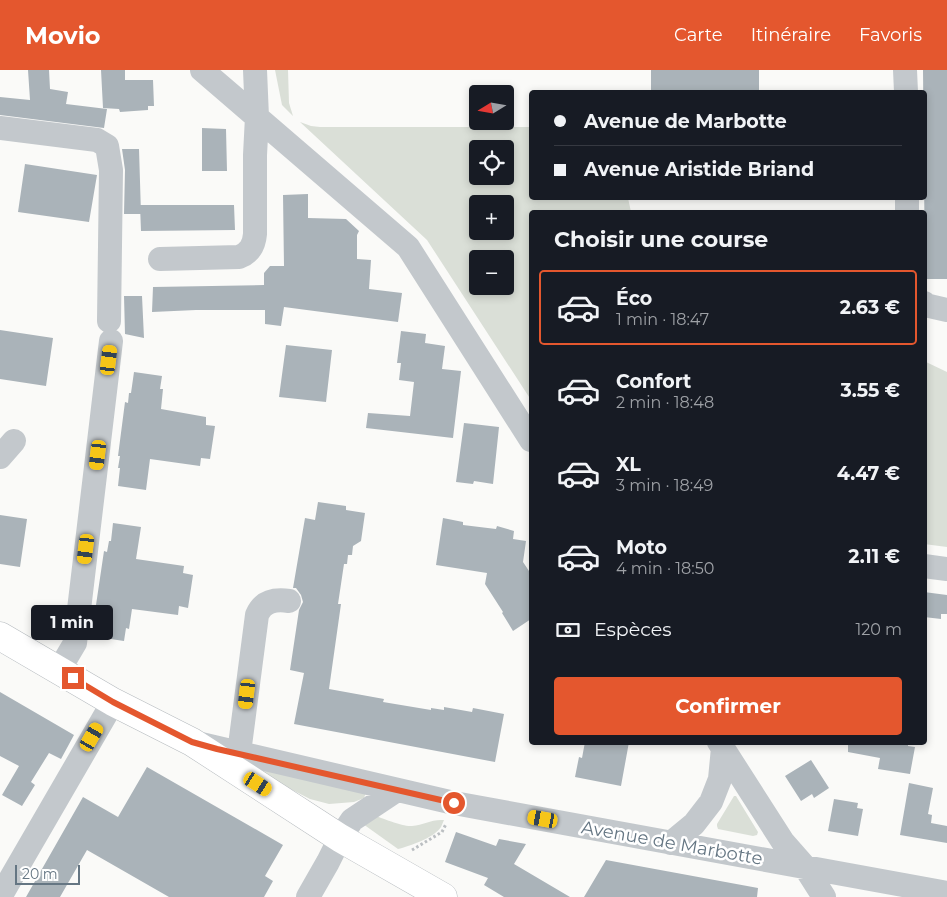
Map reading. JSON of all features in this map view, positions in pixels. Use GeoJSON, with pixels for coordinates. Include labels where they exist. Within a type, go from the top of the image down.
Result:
{"type":"FeatureCollection","features":[{"type":"Feature","properties":{"kind":"main road"},"geometry":{"type":"LineString","coordinates":[[0,636],[113,702],[192,742],[340,838],[443,897]]}},
{"type":"Feature","properties":{"kind":"street"},"geometry":{"type":"LineString","coordinates":[[202,70],[408,247],[529,437]]}},
{"type":"Feature","properties":{"kind":"street"},"geometry":{"type":"LineString","coordinates":[[160,259],[233,258],[244,255],[254,243],[254,155],[257,117],[255,70]]}},
{"type":"Feature","properties":{"kind":"street"},"geometry":{"type":"LineString","coordinates":[[905,70],[906,90]]}},
{"type":"Feature","properties":{"kind":"street"},"geometry":{"type":"LineString","coordinates":[[0,128],[97,140],[108,146],[111,170],[110,331],[75,644],[59,670]]}},
{"type":"Feature","properties":{"kind":"street"},"geometry":{"type":"LineString","coordinates":[[927,305],[947,310]]}},
{"type":"Feature","properties":{"kind":"street"},"geometry":{"type":"LineString","coordinates":[[927,566],[947,569]]}},
{"type":"Feature","properties":{"kind":"street"},"geometry":{"type":"LineString","coordinates":[[239,753],[257,615],[262,606],[268,602],[275,600],[289,601]]}},
{"type":"Feature","properties":{"kind":"street"},"geometry":{"type":"LineString","coordinates":[[0,896],[113,702]]}},
{"type":"Feature","properties":{"kind":"street","name":"Avenue de Marbotte"},"geometry":{"type":"LineString","coordinates":[[192,742],[454,803],[947,893]]}},
{"type":"Feature","properties":{"kind":"street"},"geometry":{"type":"LineString","coordinates":[[671,843],[694,824],[711,802],[720,779],[721,745]]}},
{"type":"Feature","properties":{"kind":"street"},"geometry":{"type":"LineString","coordinates":[[721,745],[783,842],[805,867],[824,897]]}},
{"type":"Feature","properties":{"kind":"street"},"geometry":{"type":"LineString","coordinates":[[308,897],[352,820],[397,790]]}},
{"type":"Feature","properties":{"kind":"path"},"geometry":{"type":"LineString","coordinates":[[387,865],[442,832],[454,803]]}},
{"type":"Feature","properties":{"kind":"shaded area"},"geometry":{"type":"Polygon","coordinates":[[[275,70],[288,70],[289,103],[293,116],[282,105],[275,70]]]}},
{"type":"Feature","properties":{"kind":"shaded area"},"geometry":{"type":"Polygon","coordinates":[[[300,122],[320,127],[469,127],[469,130],[514,130],[514,127],[529,127],[529,200],[628,200],[631,210],[529,210],[529,397],[427,240],[300,122]]]}},
{"type":"Feature","properties":{"kind":"shaded area"},"geometry":{"type":"Polygon","coordinates":[[[927,362],[947,372],[947,547],[927,544],[927,362]]]}},
{"type":"Feature","properties":{"kind":"shaded area"},"geometry":{"type":"Polygon","coordinates":[[[253,764],[367,790],[364,798],[354,802],[329,804],[310,799],[259,773],[253,764]]]}},
{"type":"Feature","properties":{"kind":"shaded area"},"geometry":{"type":"Polygon","coordinates":[[[734,796],[736,796],[758,832],[757,835],[753,836],[718,829],[717,824],[734,796]]]}},
{"type":"Feature","properties":{"kind":"shaded area"},"geometry":{"type":"Polygon","coordinates":[[[373,815],[408,826],[444,820],[441,827],[433,835],[415,844],[398,849],[363,824],[373,815]]]}},
{"type":"Feature","properties":{"kind":"building"},"geometry":{"type":"Polygon","coordinates":[[[28,70],[49,70],[50,89],[68,92],[66,104],[107,109],[104,128],[0,115],[0,97],[30,100],[28,70]]]}},
{"type":"Feature","properties":{"kind":"building"},"geometry":{"type":"Polygon","coordinates":[[[101,70],[125,70],[125,80],[153,80],[154,106],[148,106],[148,110],[120,112],[119,109],[103,108],[101,70]]]}},
{"type":"Feature","properties":{"kind":"building"},"geometry":{"type":"Polygon","coordinates":[[[651,70],[759,70],[759,90],[651,90],[651,70]]]}},
{"type":"Feature","properties":{"kind":"building"},"geometry":{"type":"Polygon","coordinates":[[[923,70],[947,70],[947,279],[927,279],[927,210],[924,210],[924,200],[927,200],[927,90],[923,90],[923,70]]]}},
{"type":"Feature","properties":{"kind":"building"},"geometry":{"type":"Polygon","coordinates":[[[202,128],[226,129],[227,171],[202,171],[202,128]]]}},
{"type":"Feature","properties":{"kind":"building"},"geometry":{"type":"Polygon","coordinates":[[[122,149],[139,149],[141,214],[124,214],[125,170],[122,149]]]}},
{"type":"Feature","properties":{"kind":"building"},"geometry":{"type":"Polygon","coordinates":[[[25,164],[97,175],[89,222],[18,212],[25,164]]]}},
{"type":"Feature","properties":{"kind":"building"},"geometry":{"type":"Polygon","coordinates":[[[308,194],[308,218],[346,219],[359,231],[357,235],[357,259],[371,260],[369,289],[402,293],[398,322],[284,307],[281,326],[265,324],[265,310],[152,312],[153,287],[264,285],[264,273],[270,266],[284,266],[283,195],[308,194]]]}},
{"type":"Feature","properties":{"kind":"building"},"geometry":{"type":"Polygon","coordinates":[[[140,205],[234,205],[235,230],[141,231],[140,205]]]}},
{"type":"Feature","properties":{"kind":"building"},"geometry":{"type":"Polygon","coordinates":[[[124,296],[142,296],[144,338],[125,334],[124,296]]]}},
{"type":"Feature","properties":{"kind":"building"},"geometry":{"type":"Polygon","coordinates":[[[0,330],[53,338],[46,386],[0,379],[0,330]]]}},
{"type":"Feature","properties":{"kind":"building"},"geometry":{"type":"Polygon","coordinates":[[[401,331],[426,334],[425,343],[445,346],[442,369],[461,371],[453,438],[366,428],[368,413],[410,416],[414,382],[399,380],[401,363],[397,363],[401,331]]]}},
{"type":"Feature","properties":{"kind":"building"},"geometry":{"type":"Polygon","coordinates":[[[286,345],[332,350],[326,402],[279,397],[286,345]]]}},
{"type":"Feature","properties":{"kind":"building"},"geometry":{"type":"Polygon","coordinates":[[[134,372],[162,376],[160,389],[163,389],[161,409],[206,417],[206,425],[215,426],[210,459],[201,458],[200,466],[150,459],[146,490],[118,486],[120,456],[118,456],[125,402],[128,403],[134,372]]]}},
{"type":"Feature","properties":{"kind":"building"},"geometry":{"type":"Polygon","coordinates":[[[464,423],[499,427],[493,484],[474,481],[473,484],[456,482],[464,423]]]}},
{"type":"Feature","properties":{"kind":"building"},"geometry":{"type":"Polygon","coordinates":[[[318,502],[346,506],[346,510],[365,513],[361,541],[353,546],[352,555],[348,555],[347,564],[344,564],[338,604],[341,604],[329,689],[384,699],[383,702],[431,710],[431,708],[444,710],[444,707],[472,712],[473,708],[504,714],[495,762],[294,724],[304,673],[290,670],[299,610],[303,602],[296,588],[293,588],[305,518],[315,520],[318,502]]]}},
{"type":"Feature","properties":{"kind":"building"},"geometry":{"type":"Polygon","coordinates":[[[0,515],[27,519],[20,567],[0,564],[0,515]]]}},
{"type":"Feature","properties":{"kind":"building"},"geometry":{"type":"Polygon","coordinates":[[[443,518],[463,522],[463,525],[496,529],[497,526],[514,531],[513,539],[526,541],[523,562],[529,571],[529,620],[513,631],[485,584],[487,573],[436,565],[443,518]]]}},
{"type":"Feature","properties":{"kind":"building"},"geometry":{"type":"Polygon","coordinates":[[[113,523],[141,527],[136,559],[184,566],[183,573],[193,575],[188,608],[179,606],[178,615],[132,609],[129,629],[126,628],[124,641],[97,637],[100,605],[96,605],[104,551],[107,552],[109,541],[111,541],[113,523]]]}},
{"type":"Feature","properties":{"kind":"building"},"geometry":{"type":"Polygon","coordinates":[[[927,592],[947,595],[947,614],[941,614],[941,619],[927,617],[927,592]]]}},
{"type":"Feature","properties":{"kind":"building"},"geometry":{"type":"Polygon","coordinates":[[[0,692],[74,735],[61,759],[49,753],[31,782],[35,785],[22,806],[2,795],[19,766],[0,756],[0,692]]]}},
{"type":"Feature","properties":{"kind":"building"},"geometry":{"type":"Polygon","coordinates":[[[584,745],[628,745],[621,786],[575,777],[579,757],[582,758],[584,745]]]}},
{"type":"Feature","properties":{"kind":"building"},"geometry":{"type":"Polygon","coordinates":[[[848,745],[908,745],[915,747],[910,774],[878,769],[880,758],[848,752],[848,745]]]}},
{"type":"Feature","properties":{"kind":"building"},"geometry":{"type":"Polygon","coordinates":[[[811,760],[829,788],[814,798],[812,794],[801,801],[785,776],[811,760]]]}},
{"type":"Feature","properties":{"kind":"building"},"geometry":{"type":"Polygon","coordinates":[[[147,767],[283,845],[265,876],[273,881],[264,897],[169,897],[87,850],[60,897],[26,897],[83,797],[118,817],[147,767]]]}},
{"type":"Feature","properties":{"kind":"building"},"geometry":{"type":"Polygon","coordinates":[[[909,783],[933,788],[928,814],[932,815],[931,823],[947,826],[947,843],[900,835],[909,783]]]}},
{"type":"Feature","properties":{"kind":"building"},"geometry":{"type":"Polygon","coordinates":[[[834,799],[858,803],[857,808],[863,809],[858,836],[828,831],[834,799]]]}},
{"type":"Feature","properties":{"kind":"building"},"geometry":{"type":"Polygon","coordinates":[[[456,832],[496,846],[499,839],[526,844],[514,864],[570,897],[504,897],[484,885],[488,878],[445,862],[456,832]]]}},
{"type":"Feature","properties":{"kind":"building"},"geometry":{"type":"Polygon","coordinates":[[[606,860],[758,888],[757,897],[584,897],[606,860]]]}},
{"type":"Feature","properties":{"kind":"route"},"geometry":{"type":"LineString","coordinates":[[73,678],[113,702],[192,742],[454,803]]}}]}
